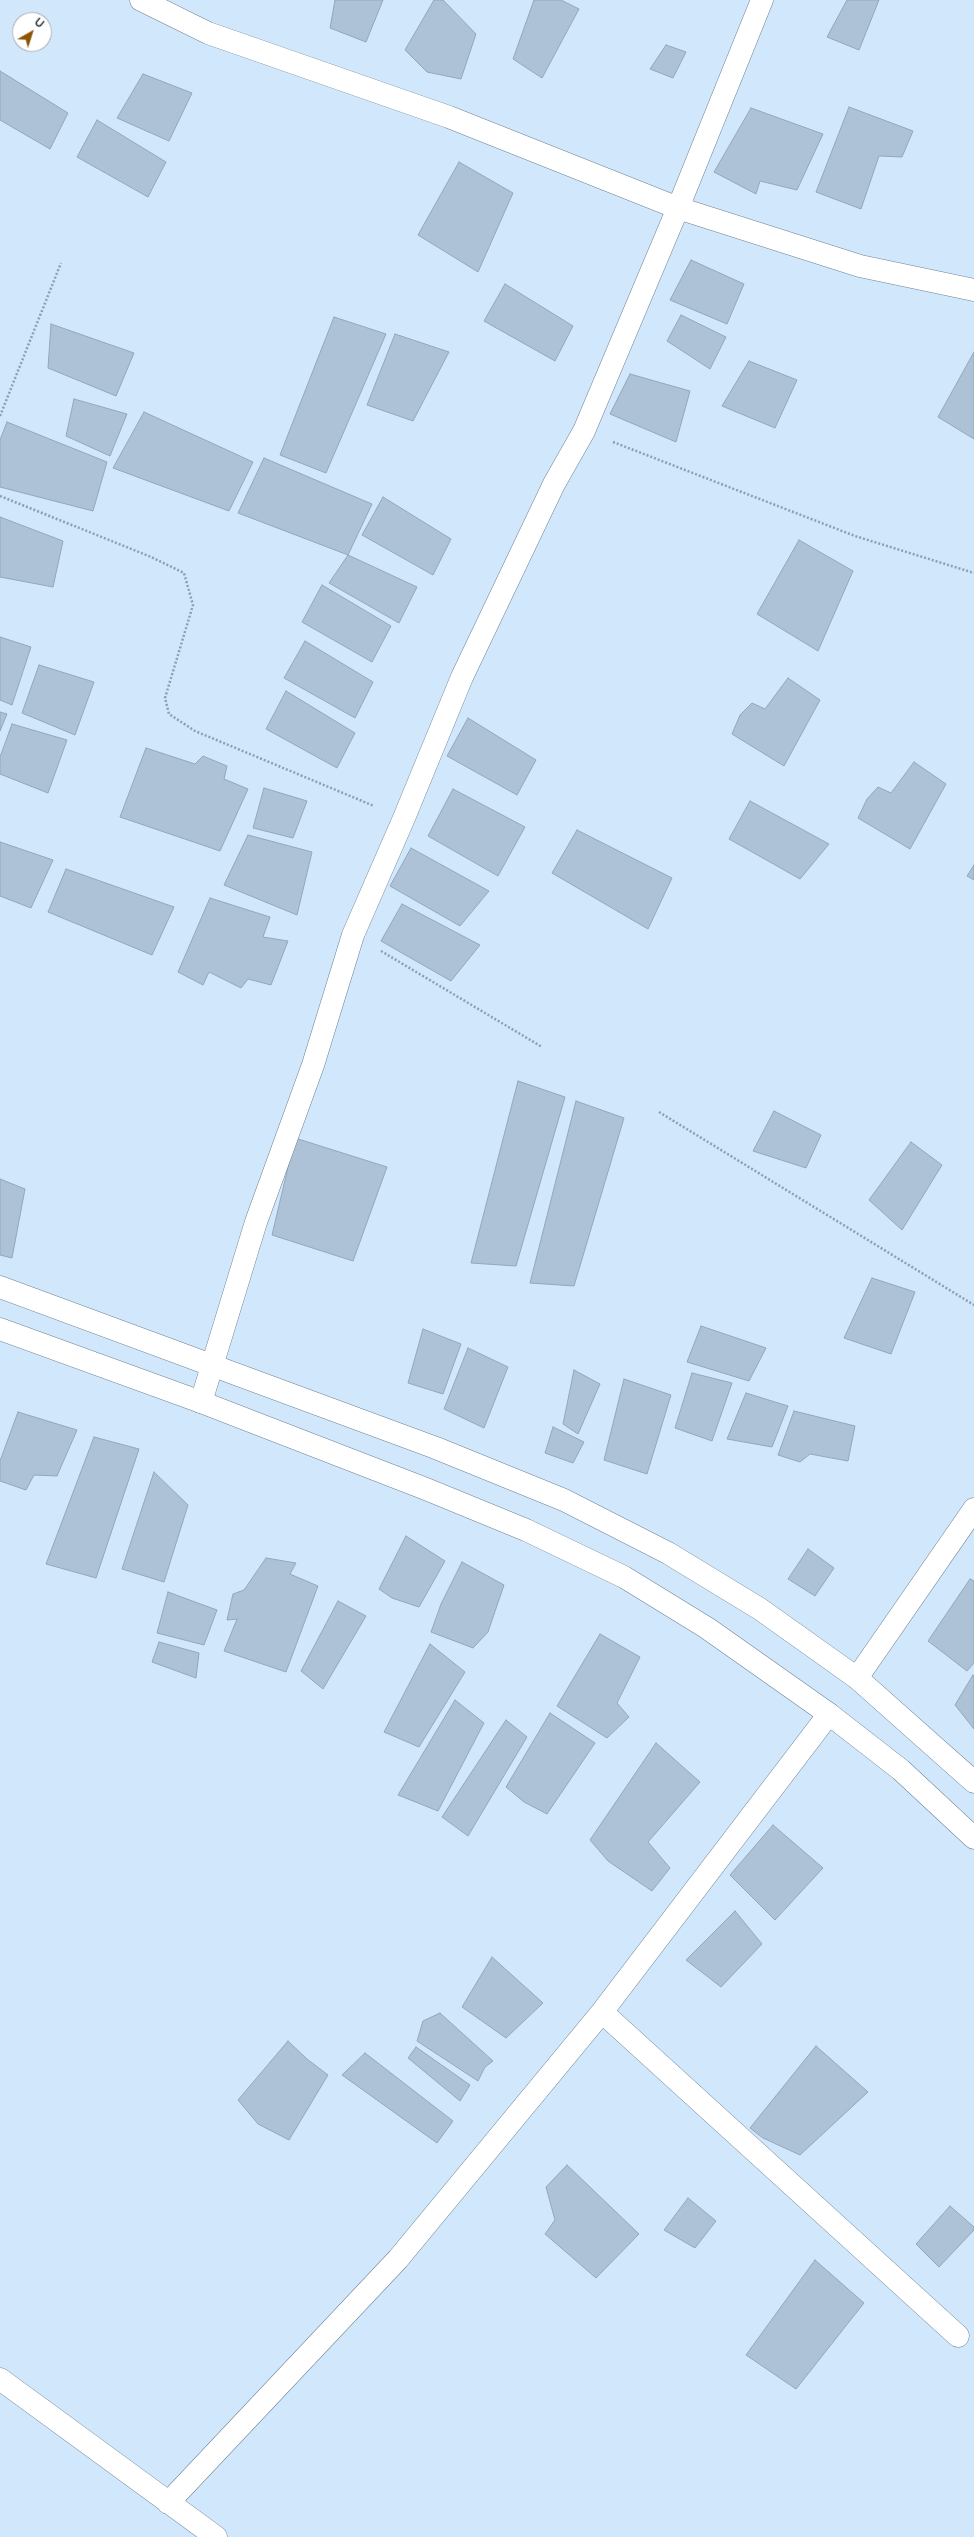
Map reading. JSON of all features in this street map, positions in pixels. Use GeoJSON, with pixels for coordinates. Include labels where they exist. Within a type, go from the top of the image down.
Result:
{"type":"FeatureCollection","features":[{"type":"Feature","properties":{"kind":"main road"},"geometry":{"type":"LineString","coordinates":[[141,0],[208,33],[449,118],[678,208],[860,266],[974,290]]}},
{"type":"Feature","properties":{"kind":"main road"},"geometry":{"type":"LineString","coordinates":[[201,1402],[256,1222],[313,1065],[353,935],[404,818],[462,677],[554,484],[584,431],[678,208],[762,0]]}},
{"type":"Feature","properties":{"kind":"main road"},"geometry":{"type":"LineString","coordinates":[[0,1287],[212,1364],[436,1448],[564,1500],[668,1553],[760,1609],[857,1678],[974,1782]]}},
{"type":"Feature","properties":{"kind":"main road"},"geometry":{"type":"LineString","coordinates":[[0,1329],[201,1402],[448,1498],[526,1530],[624,1577],[707,1628],[829,1714],[901,1770],[974,1838]]}},
{"type":"Feature","properties":{"kind":"main road"},"geometry":{"type":"LineString","coordinates":[[857,1678],[974,1509]]}},
{"type":"Feature","properties":{"kind":"main road"},"geometry":{"type":"LineString","coordinates":[[168,2503],[398,2260],[602,2012],[829,1714]]}},
{"type":"Feature","properties":{"kind":"main road"},"geometry":{"type":"LineString","coordinates":[[602,2012],[958,2336]]}},
{"type":"Feature","properties":{"kind":"main road"},"geometry":{"type":"LineString","coordinates":[[0,2379],[216,2537]]}},
{"type":"Feature","properties":{"kind":"path"},"geometry":{"type":"LineString","coordinates":[[0,416],[61,263]]}},
{"type":"Feature","properties":{"kind":"path"},"geometry":{"type":"LineString","coordinates":[[584,431],[855,536],[974,573]]}},
{"type":"Feature","properties":{"kind":"path"},"geometry":{"type":"LineString","coordinates":[[0,496],[151,557],[184,573],[193,605],[165,698],[169,714],[195,731],[404,818]]}},
{"type":"Feature","properties":{"kind":"path"},"geometry":{"type":"LineString","coordinates":[[353,935],[542,1047]]}},
{"type":"Feature","properties":{"kind":"path"},"geometry":{"type":"LineString","coordinates":[[659,1112],[974,1305]]}},
{"type":"Feature","properties":{"kind":"building"},"geometry":{"type":"Polygon","coordinates":[[[335,0],[383,0],[366,42],[330,28],[335,0]]]}},
{"type":"Feature","properties":{"kind":"building"},"geometry":{"type":"Polygon","coordinates":[[[434,0],[443,0],[476,34],[461,79],[427,72],[405,50],[434,0]]]}},
{"type":"Feature","properties":{"kind":"building"},"geometry":{"type":"Polygon","coordinates":[[[534,0],[561,0],[579,9],[542,78],[513,59],[534,0]]]}},
{"type":"Feature","properties":{"kind":"building"},"geometry":{"type":"Polygon","coordinates":[[[847,0],[879,0],[859,50],[827,37],[847,0]]]}},
{"type":"Feature","properties":{"kind":"building"},"geometry":{"type":"Polygon","coordinates":[[[666,45],[686,52],[673,78],[650,69],[666,45]]]}},
{"type":"Feature","properties":{"kind":"building"},"geometry":{"type":"Polygon","coordinates":[[[0,71],[68,113],[50,149],[0,120],[0,71]]]}},
{"type":"Feature","properties":{"kind":"building"},"geometry":{"type":"Polygon","coordinates":[[[143,74],[192,93],[169,141],[117,118],[143,74]]]}},
{"type":"Feature","properties":{"kind":"building"},"geometry":{"type":"Polygon","coordinates":[[[849,107],[913,131],[902,157],[879,156],[861,209],[816,192],[849,107]]]}},
{"type":"Feature","properties":{"kind":"building"},"geometry":{"type":"Polygon","coordinates":[[[751,108],[823,134],[797,190],[760,181],[756,194],[714,172],[751,108]]]}},
{"type":"Feature","properties":{"kind":"building"},"geometry":{"type":"Polygon","coordinates":[[[97,120],[166,162],[148,197],[77,157],[97,120]]]}},
{"type":"Feature","properties":{"kind":"building"},"geometry":{"type":"Polygon","coordinates":[[[459,162],[513,193],[478,272],[418,235],[459,162]]]}},
{"type":"Feature","properties":{"kind":"building"},"geometry":{"type":"Polygon","coordinates":[[[691,260],[744,284],[727,324],[670,300],[691,260]]]}},
{"type":"Feature","properties":{"kind":"building"},"geometry":{"type":"Polygon","coordinates":[[[505,284],[573,326],[555,361],[484,321],[505,284]]]}},
{"type":"Feature","properties":{"kind":"building"},"geometry":{"type":"Polygon","coordinates":[[[681,315],[726,337],[710,369],[667,341],[681,315]]]}},
{"type":"Feature","properties":{"kind":"building"},"geometry":{"type":"Polygon","coordinates":[[[334,317],[386,334],[326,473],[280,455],[334,317]]]}},
{"type":"Feature","properties":{"kind":"building"},"geometry":{"type":"Polygon","coordinates":[[[51,324],[134,353],[116,396],[48,368],[51,324]]]}},
{"type":"Feature","properties":{"kind":"building"},"geometry":{"type":"Polygon","coordinates":[[[395,334],[449,352],[413,421],[367,405],[395,334]]]}},
{"type":"Feature","properties":{"kind":"building"},"geometry":{"type":"Polygon","coordinates":[[[974,352],[974,439],[938,417],[974,352]]]}},
{"type":"Feature","properties":{"kind":"building"},"geometry":{"type":"Polygon","coordinates":[[[749,361],[797,380],[775,428],[722,406],[749,361]]]}},
{"type":"Feature","properties":{"kind":"building"},"geometry":{"type":"Polygon","coordinates":[[[630,374],[690,391],[676,442],[610,414],[630,374]]]}},
{"type":"Feature","properties":{"kind":"building"},"geometry":{"type":"Polygon","coordinates":[[[74,399],[127,414],[110,456],[66,436],[74,399]]]}},
{"type":"Feature","properties":{"kind":"building"},"geometry":{"type":"Polygon","coordinates":[[[144,412],[253,462],[229,511],[113,468],[144,412]]]}},
{"type":"Feature","properties":{"kind":"building"},"geometry":{"type":"Polygon","coordinates":[[[7,422],[107,462],[93,511],[0,487],[0,440],[7,422]]]}},
{"type":"Feature","properties":{"kind":"building"},"geometry":{"type":"Polygon","coordinates":[[[264,458],[372,504],[348,555],[238,513],[264,458]]]}},
{"type":"Feature","properties":{"kind":"building"},"geometry":{"type":"Polygon","coordinates":[[[383,497],[451,539],[433,575],[362,535],[383,497]]]}},
{"type":"Feature","properties":{"kind":"building"},"geometry":{"type":"Polygon","coordinates":[[[0,517],[63,541],[53,587],[0,577],[0,517]]]}},
{"type":"Feature","properties":{"kind":"building"},"geometry":{"type":"Polygon","coordinates":[[[799,540],[853,571],[818,651],[757,614],[799,540]]]}},
{"type":"Feature","properties":{"kind":"building"},"geometry":{"type":"Polygon","coordinates":[[[348,555],[417,587],[399,623],[329,583],[348,555]]]}},
{"type":"Feature","properties":{"kind":"building"},"geometry":{"type":"Polygon","coordinates":[[[322,585],[391,626],[372,662],[302,622],[322,585]]]}},
{"type":"Feature","properties":{"kind":"building"},"geometry":{"type":"Polygon","coordinates":[[[0,637],[31,647],[12,705],[0,700],[0,637]]]}},
{"type":"Feature","properties":{"kind":"building"},"geometry":{"type":"Polygon","coordinates":[[[305,641],[373,682],[355,718],[284,678],[305,641]]]}},
{"type":"Feature","properties":{"kind":"building"},"geometry":{"type":"Polygon","coordinates":[[[39,665],[94,682],[75,735],[22,713],[39,665]]]}},
{"type":"Feature","properties":{"kind":"building"},"geometry":{"type":"Polygon","coordinates":[[[788,678],[820,700],[784,766],[732,734],[740,715],[752,703],[765,709],[788,678]]]}},
{"type":"Feature","properties":{"kind":"building"},"geometry":{"type":"Polygon","coordinates":[[[286,691],[355,733],[337,768],[266,729],[286,691]]]}},
{"type":"Feature","properties":{"kind":"building"},"geometry":{"type":"Polygon","coordinates":[[[0,712],[7,714],[0,731],[0,712]]]}},
{"type":"Feature","properties":{"kind":"building"},"geometry":{"type":"Polygon","coordinates":[[[468,718],[536,760],[517,795],[447,756],[468,718]]]}},
{"type":"Feature","properties":{"kind":"building"},"geometry":{"type":"Polygon","coordinates":[[[12,724],[67,740],[48,793],[0,774],[0,757],[12,724]]]}},
{"type":"Feature","properties":{"kind":"building"},"geometry":{"type":"Polygon","coordinates":[[[146,748],[195,764],[203,756],[227,766],[224,779],[248,789],[220,851],[120,817],[146,748]]]}},
{"type":"Feature","properties":{"kind":"building"},"geometry":{"type":"Polygon","coordinates":[[[914,762],[946,784],[910,849],[858,818],[867,799],[878,787],[891,793],[914,762]]]}},
{"type":"Feature","properties":{"kind":"building"},"geometry":{"type":"Polygon","coordinates":[[[264,788],[307,801],[293,838],[253,828],[264,788]]]}},
{"type":"Feature","properties":{"kind":"building"},"geometry":{"type":"Polygon","coordinates":[[[453,789],[525,827],[498,876],[428,836],[453,789]]]}},
{"type":"Feature","properties":{"kind":"building"},"geometry":{"type":"Polygon","coordinates":[[[750,801],[829,844],[800,879],[729,839],[750,801]]]}},
{"type":"Feature","properties":{"kind":"building"},"geometry":{"type":"Polygon","coordinates":[[[577,830],[672,878],[648,929],[552,873],[577,830]]]}},
{"type":"Feature","properties":{"kind":"building"},"geometry":{"type":"Polygon","coordinates":[[[248,835],[312,852],[297,915],[224,885],[248,835]]]}},
{"type":"Feature","properties":{"kind":"building"},"geometry":{"type":"Polygon","coordinates":[[[0,842],[53,860],[31,908],[0,896],[0,842]]]}},
{"type":"Feature","properties":{"kind":"building"},"geometry":{"type":"Polygon","coordinates":[[[411,848],[489,891],[460,926],[390,886],[411,848]]]}},
{"type":"Feature","properties":{"kind":"building"},"geometry":{"type":"Polygon","coordinates":[[[974,865],[974,880],[967,876],[974,865]]]}},
{"type":"Feature","properties":{"kind":"building"},"geometry":{"type":"Polygon","coordinates":[[[66,869],[174,907],[152,955],[48,912],[66,869]]]}},
{"type":"Feature","properties":{"kind":"building"},"geometry":{"type":"Polygon","coordinates":[[[210,898],[270,917],[263,937],[288,941],[271,985],[248,979],[241,988],[209,972],[203,985],[178,972],[210,898]]]}},
{"type":"Feature","properties":{"kind":"building"},"geometry":{"type":"Polygon","coordinates":[[[402,904],[480,945],[451,981],[381,941],[402,904]]]}},
{"type":"Feature","properties":{"kind":"building"},"geometry":{"type":"Polygon","coordinates":[[[518,1081],[565,1097],[516,1266],[471,1263],[518,1081]]]}},
{"type":"Feature","properties":{"kind":"building"},"geometry":{"type":"Polygon","coordinates":[[[576,1101],[624,1118],[574,1286],[530,1283],[576,1101]]]}},
{"type":"Feature","properties":{"kind":"building"},"geometry":{"type":"Polygon","coordinates":[[[774,1111],[821,1135],[806,1168],[753,1151],[774,1111]]]}},
{"type":"Feature","properties":{"kind":"building"},"geometry":{"type":"Polygon","coordinates":[[[295,1138],[387,1167],[353,1261],[272,1235],[295,1138]]]}},
{"type":"Feature","properties":{"kind":"building"},"geometry":{"type":"Polygon","coordinates":[[[911,1142],[942,1165],[902,1230],[869,1200],[911,1142]]]}},
{"type":"Feature","properties":{"kind":"building"},"geometry":{"type":"Polygon","coordinates":[[[0,1179],[25,1189],[12,1258],[0,1255],[0,1179]]]}},
{"type":"Feature","properties":{"kind":"building"},"geometry":{"type":"Polygon","coordinates":[[[872,1278],[915,1292],[891,1354],[844,1338],[872,1278]]]}},
{"type":"Feature","properties":{"kind":"building"},"geometry":{"type":"Polygon","coordinates":[[[701,1326],[766,1348],[749,1381],[687,1362],[701,1326]]]}},
{"type":"Feature","properties":{"kind":"building"},"geometry":{"type":"Polygon","coordinates":[[[423,1329],[461,1344],[443,1394],[408,1383],[423,1329]]]}},
{"type":"Feature","properties":{"kind":"building"},"geometry":{"type":"Polygon","coordinates":[[[468,1348],[508,1367],[484,1428],[444,1409],[468,1348]]]}},
{"type":"Feature","properties":{"kind":"building"},"geometry":{"type":"Polygon","coordinates":[[[574,1370],[600,1384],[578,1434],[563,1424],[574,1370]]]}},
{"type":"Feature","properties":{"kind":"building"},"geometry":{"type":"Polygon","coordinates":[[[692,1373],[732,1383],[712,1441],[675,1428],[692,1373]]]}},
{"type":"Feature","properties":{"kind":"building"},"geometry":{"type":"Polygon","coordinates":[[[624,1379],[671,1395],[647,1474],[604,1460],[624,1379]]]}},
{"type":"Feature","properties":{"kind":"building"},"geometry":{"type":"Polygon","coordinates":[[[746,1393],[788,1406],[772,1447],[727,1439],[746,1393]]]}},
{"type":"Feature","properties":{"kind":"building"},"geometry":{"type":"Polygon","coordinates":[[[794,1411],[855,1426],[848,1461],[810,1454],[800,1462],[778,1455],[794,1411]]]}},
{"type":"Feature","properties":{"kind":"building"},"geometry":{"type":"Polygon","coordinates":[[[18,1412],[77,1430],[57,1476],[34,1475],[26,1490],[0,1481],[0,1461],[18,1412]]]}},
{"type":"Feature","properties":{"kind":"building"},"geometry":{"type":"Polygon","coordinates":[[[553,1427],[584,1442],[573,1463],[545,1453],[553,1427]]]}},
{"type":"Feature","properties":{"kind":"building"},"geometry":{"type":"Polygon","coordinates":[[[94,1437],[139,1449],[96,1578],[46,1564],[94,1437]]]}},
{"type":"Feature","properties":{"kind":"building"},"geometry":{"type":"Polygon","coordinates":[[[154,1472],[188,1505],[164,1582],[122,1569],[154,1472]]]}},
{"type":"Feature","properties":{"kind":"building"},"geometry":{"type":"Polygon","coordinates":[[[406,1536],[445,1561],[419,1607],[392,1598],[379,1589],[406,1536]]]}},
{"type":"Feature","properties":{"kind":"building"},"geometry":{"type":"Polygon","coordinates":[[[808,1549],[834,1568],[815,1596],[788,1579],[808,1549]]]}},
{"type":"Feature","properties":{"kind":"building"},"geometry":{"type":"Polygon","coordinates":[[[266,1558],[296,1563],[290,1574],[318,1586],[286,1672],[224,1651],[237,1619],[227,1620],[233,1594],[244,1590],[266,1558]]]}},
{"type":"Feature","properties":{"kind":"building"},"geometry":{"type":"Polygon","coordinates":[[[462,1562],[504,1585],[488,1632],[473,1648],[431,1632],[441,1604],[462,1562]]]}},
{"type":"Feature","properties":{"kind":"building"},"geometry":{"type":"Polygon","coordinates":[[[970,1579],[974,1581],[974,1663],[967,1671],[928,1641],[970,1579]]]}},
{"type":"Feature","properties":{"kind":"building"},"geometry":{"type":"Polygon","coordinates":[[[168,1592],[217,1610],[204,1645],[157,1633],[168,1592]]]}},
{"type":"Feature","properties":{"kind":"building"},"geometry":{"type":"Polygon","coordinates":[[[338,1601],[366,1616],[323,1689],[301,1671],[338,1601]]]}},
{"type":"Feature","properties":{"kind":"building"},"geometry":{"type":"Polygon","coordinates":[[[600,1634],[640,1657],[617,1703],[629,1717],[607,1738],[557,1706],[600,1634]]]}},
{"type":"Feature","properties":{"kind":"building"},"geometry":{"type":"Polygon","coordinates":[[[159,1642],[199,1653],[196,1678],[152,1662],[159,1642]]]}},
{"type":"Feature","properties":{"kind":"building"},"geometry":{"type":"Polygon","coordinates":[[[430,1644],[465,1672],[419,1747],[384,1732],[430,1644]]]}},
{"type":"Feature","properties":{"kind":"building"},"geometry":{"type":"Polygon","coordinates":[[[973,1675],[974,1676],[974,1729],[955,1705],[973,1675]]]}},
{"type":"Feature","properties":{"kind":"building"},"geometry":{"type":"Polygon","coordinates":[[[455,1700],[484,1723],[438,1811],[398,1795],[455,1700]]]}},
{"type":"Feature","properties":{"kind":"building"},"geometry":{"type":"Polygon","coordinates":[[[550,1713],[595,1743],[547,1814],[524,1802],[506,1787],[550,1713]]]}},
{"type":"Feature","properties":{"kind":"building"},"geometry":{"type":"Polygon","coordinates":[[[506,1720],[527,1737],[468,1836],[442,1817],[506,1720]]]}},
{"type":"Feature","properties":{"kind":"building"},"geometry":{"type":"Polygon","coordinates":[[[656,1743],[700,1782],[648,1842],[670,1868],[652,1891],[608,1861],[590,1840],[656,1743]]]}},
{"type":"Feature","properties":{"kind":"building"},"geometry":{"type":"Polygon","coordinates":[[[773,1825],[823,1868],[775,1920],[730,1875],[773,1825]]]}},
{"type":"Feature","properties":{"kind":"building"},"geometry":{"type":"Polygon","coordinates":[[[735,1911],[762,1944],[721,1987],[686,1960],[735,1911]]]}},
{"type":"Feature","properties":{"kind":"building"},"geometry":{"type":"Polygon","coordinates":[[[492,1957],[543,2003],[506,2038],[462,2007],[492,1957]]]}},
{"type":"Feature","properties":{"kind":"building"},"geometry":{"type":"Polygon","coordinates":[[[440,2013],[493,2061],[485,2067],[478,2081],[417,2041],[423,2021],[440,2013]]]}},
{"type":"Feature","properties":{"kind":"building"},"geometry":{"type":"Polygon","coordinates":[[[288,2041],[307,2059],[328,2075],[289,2140],[258,2124],[238,2100],[288,2041]]]}},
{"type":"Feature","properties":{"kind":"building"},"geometry":{"type":"Polygon","coordinates":[[[816,2046],[868,2092],[800,2155],[763,2138],[750,2128],[816,2046]]]}},
{"type":"Feature","properties":{"kind":"building"},"geometry":{"type":"Polygon","coordinates":[[[416,2047],[470,2085],[460,2101],[408,2058],[416,2047]]]}},
{"type":"Feature","properties":{"kind":"building"},"geometry":{"type":"Polygon","coordinates":[[[365,2053],[453,2121],[437,2143],[342,2075],[365,2053]]]}},
{"type":"Feature","properties":{"kind":"building"},"geometry":{"type":"Polygon","coordinates":[[[567,2165],[639,2234],[596,2278],[545,2234],[555,2220],[546,2187],[567,2165]]]}},
{"type":"Feature","properties":{"kind":"building"},"geometry":{"type":"Polygon","coordinates":[[[688,2198],[716,2221],[695,2248],[664,2230],[688,2198]]]}},
{"type":"Feature","properties":{"kind":"building"},"geometry":{"type":"Polygon","coordinates":[[[950,2206],[974,2227],[974,2230],[939,2267],[916,2244],[950,2206]]]}},
{"type":"Feature","properties":{"kind":"building"},"geometry":{"type":"Polygon","coordinates":[[[815,2260],[864,2303],[796,2389],[746,2355],[815,2260]]]}}]}
